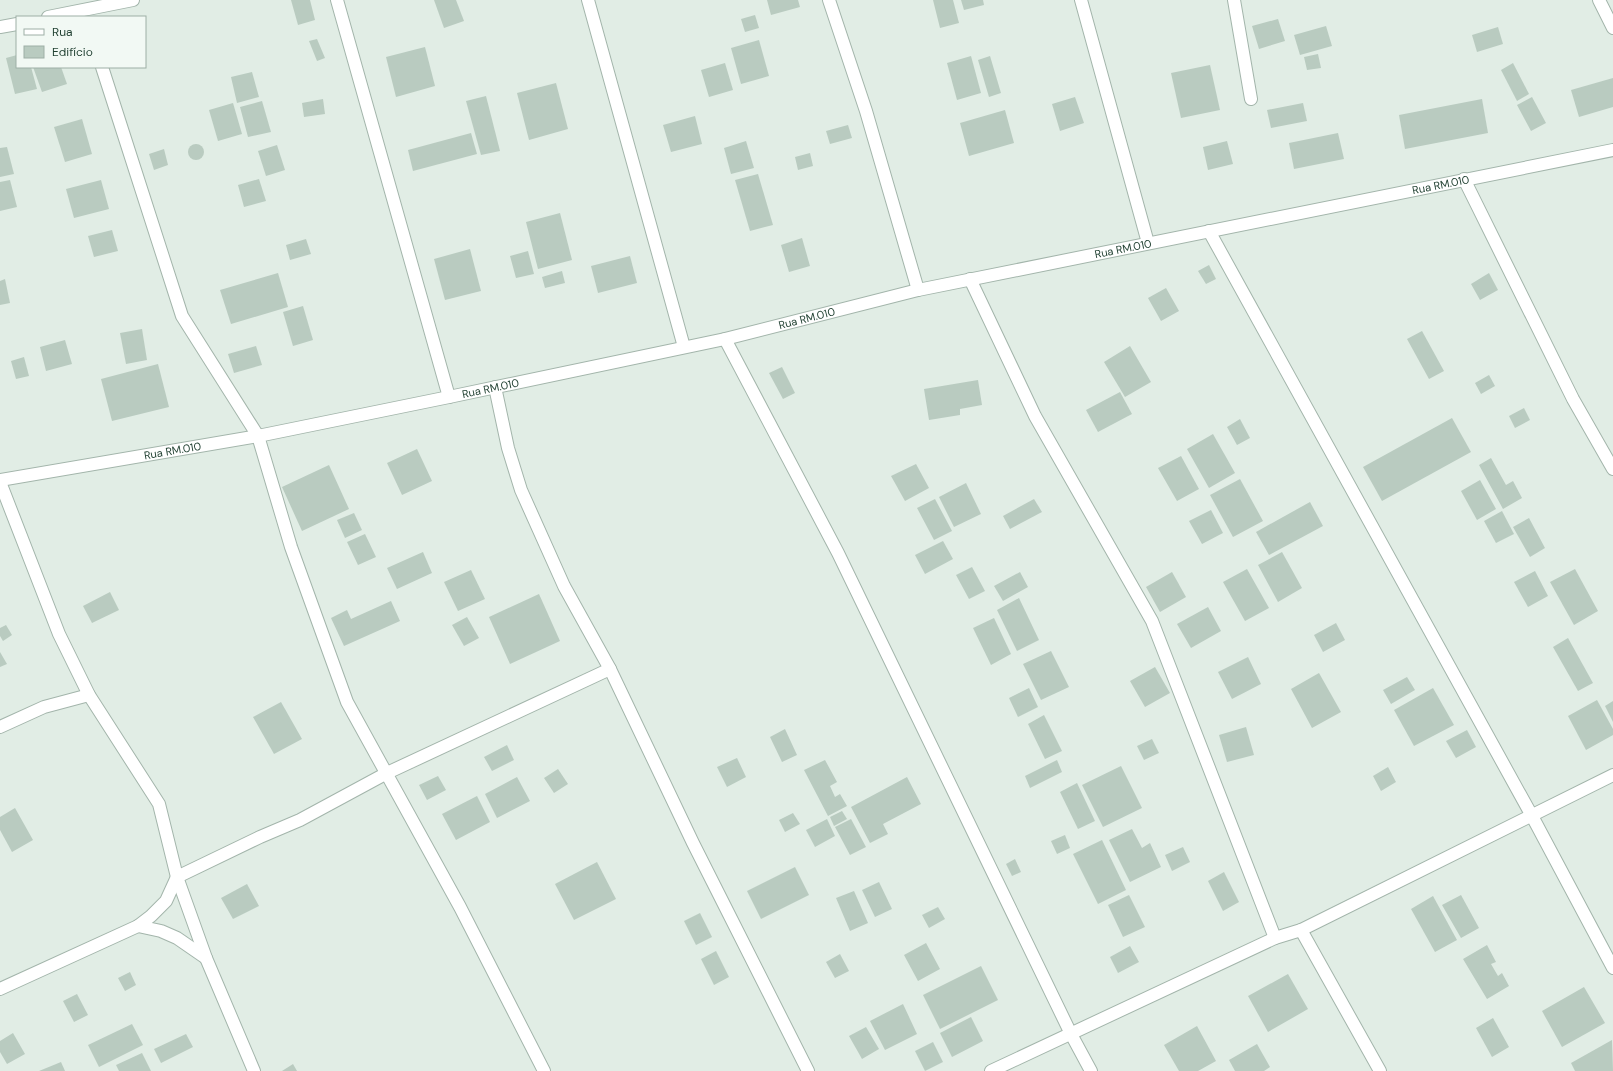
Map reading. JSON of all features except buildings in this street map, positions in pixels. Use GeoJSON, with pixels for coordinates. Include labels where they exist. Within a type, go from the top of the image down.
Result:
{"type":"FeatureCollection","features":[{"type":"Feature","properties":{"kind":"street"},"geometry":{"type":"LineString","coordinates":[[52,16],[133,0]]}},
{"type":"Feature","properties":{"kind":"street"},"geometry":{"type":"LineString","coordinates":[[337,0],[449,397]]}},
{"type":"Feature","properties":{"kind":"street"},"geometry":{"type":"LineString","coordinates":[[588,0],[684,347]]}},
{"type":"Feature","properties":{"kind":"street"},"geometry":{"type":"LineString","coordinates":[[829,0],[866,111],[918,290]]}},
{"type":"Feature","properties":{"kind":"street"},"geometry":{"type":"LineString","coordinates":[[1081,0],[1148,243]]}},
{"type":"Feature","properties":{"kind":"street"},"geometry":{"type":"LineString","coordinates":[[1234,0],[1251,99]]}},
{"type":"Feature","properties":{"kind":"street"},"geometry":{"type":"LineString","coordinates":[[1599,0],[1613,28]]}},
{"type":"Feature","properties":{"kind":"street"},"geometry":{"type":"LineString","coordinates":[[0,27],[16,24]]}},
{"type":"Feature","properties":{"kind":"street"},"geometry":{"type":"LineString","coordinates":[[102,68],[182,316],[258,436],[291,547],[347,702],[460,907],[544,1071]]}},
{"type":"Feature","properties":{"kind":"street","name":"Rua RM.010"},"geometry":{"type":"LineString","coordinates":[[0,481],[258,436],[449,397],[725,339],[918,290],[1613,150]]}},
{"type":"Feature","properties":{"kind":"street"},"geometry":{"type":"LineString","coordinates":[[1464,179],[1573,400],[1613,469]]}},
{"type":"Feature","properties":{"kind":"street"},"geometry":{"type":"LineString","coordinates":[[1209,231],[1532,816],[1613,968]]}},
{"type":"Feature","properties":{"kind":"street"},"geometry":{"type":"LineString","coordinates":[[970,279],[1035,416],[1152,621],[1275,938]]}},
{"type":"Feature","properties":{"kind":"street"},"geometry":{"type":"LineString","coordinates":[[725,339],[838,553],[1071,1034],[1091,1071]]}},
{"type":"Feature","properties":{"kind":"street"},"geometry":{"type":"LineString","coordinates":[[495,387],[508,448],[521,490],[564,586],[610,669],[693,843],[808,1071]]}},
{"type":"Feature","properties":{"kind":"street"},"geometry":{"type":"LineString","coordinates":[[0,481],[59,634],[89,695],[159,804],[177,877],[206,958],[254,1071]]}},
{"type":"Feature","properties":{"kind":"street"},"geometry":{"type":"LineString","coordinates":[[0,989],[138,926],[166,901],[177,877],[260,837],[300,820],[387,773],[610,669]]}},
{"type":"Feature","properties":{"kind":"street"},"geometry":{"type":"LineString","coordinates":[[0,728],[44,707],[89,695]]}},
{"type":"Feature","properties":{"kind":"street"},"geometry":{"type":"LineString","coordinates":[[991,1071],[1275,938],[1301,930],[1613,775]]}},
{"type":"Feature","properties":{"kind":"street"},"geometry":{"type":"LineString","coordinates":[[138,926],[161,931],[177,938],[206,958]]}},
{"type":"Feature","properties":{"kind":"street"},"geometry":{"type":"LineString","coordinates":[[1301,930],[1380,1071]]}}]}
